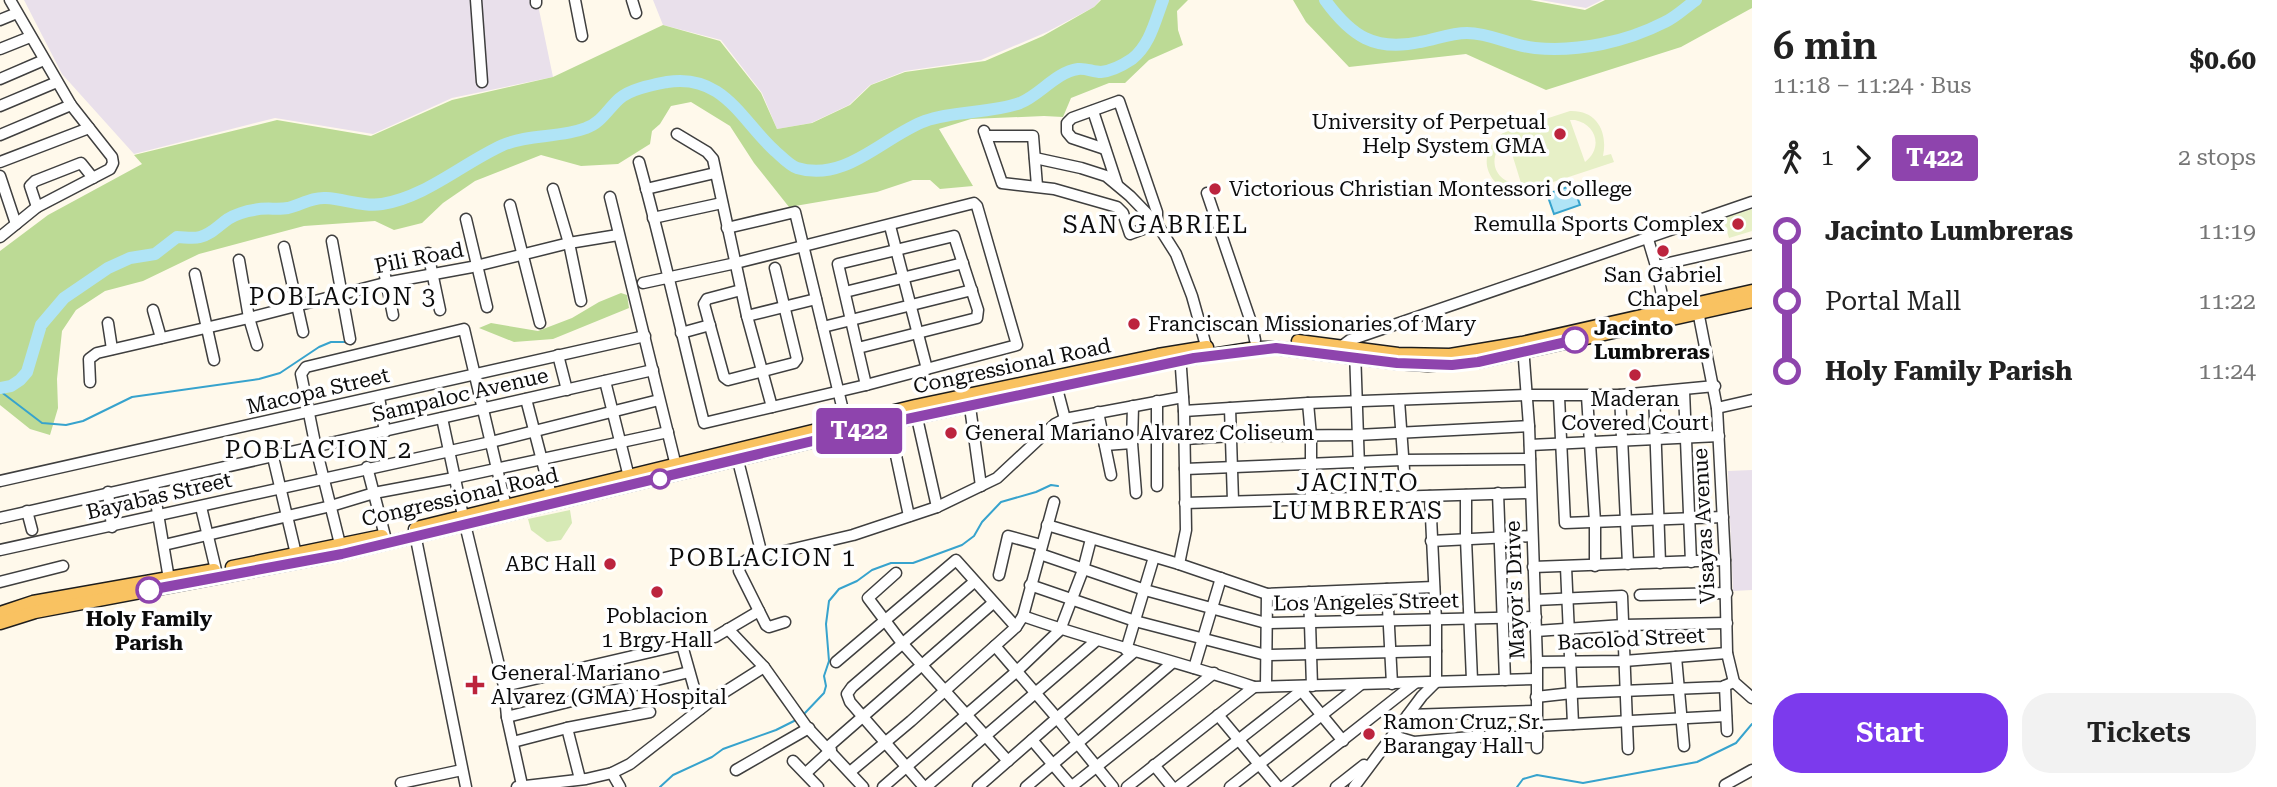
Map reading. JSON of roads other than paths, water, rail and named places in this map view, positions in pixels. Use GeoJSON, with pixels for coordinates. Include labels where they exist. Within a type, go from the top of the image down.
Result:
{"type":"FeatureCollection","features":[{"type":"Feature","properties":{"kind":"main road","name":"Congressional Road"},"geometry":{"type":"LineString","coordinates":[[1523,347],[1698,308],[1752,290]]}},
{"type":"Feature","properties":{"kind":"main road","name":"Congressional Road"},"geometry":{"type":"LineString","coordinates":[[1208,352],[1255,340],[1300,341],[1350,350],[1397,363],[1452,365],[1478,362],[1523,347],[1665,310],[1752,301]]}},
{"type":"Feature","properties":{"kind":"main road","name":"Congressional Road"},"geometry":{"type":"LineString","coordinates":[[169,582],[342,550],[916,412],[1180,356],[1276,348],[1350,350]]}},
{"type":"Feature","properties":{"kind":"main road","name":"Congressional Road"},"geometry":{"type":"LineString","coordinates":[[847,429],[888,423],[916,412],[970,407],[1055,382]]}},
{"type":"Feature","properties":{"kind":"main road","name":"Congressional Road"},"geometry":{"type":"LineString","coordinates":[[507,511],[551,495],[603,488],[629,477],[677,470]]}},
{"type":"Feature","properties":{"kind":"main road","name":"Congressional Road"},"geometry":{"type":"LineString","coordinates":[[1,615],[35,612],[216,570],[296,554],[342,550],[385,536],[415,532]]}},
{"type":"Feature","properties":{"kind":"street"},"geometry":{"type":"LineString","coordinates":[[0,237],[37,206],[110,169],[113,163],[112,157],[71,105],[10,0]]}},
{"type":"Feature","properties":{"kind":"street"},"geometry":{"type":"LineString","coordinates":[[476,0],[482,82]]}},
{"type":"Feature","properties":{"kind":"street"},"geometry":{"type":"LineString","coordinates":[[575,0],[582,36]]}},
{"type":"Feature","properties":{"kind":"street"},"geometry":{"type":"LineString","coordinates":[[632,0],[636,13]]}},
{"type":"Feature","properties":{"kind":"street"},"geometry":{"type":"LineString","coordinates":[[0,20],[17,13]]}},
{"type":"Feature","properties":{"kind":"street"},"geometry":{"type":"LineString","coordinates":[[0,49],[30,37]]}},
{"type":"Feature","properties":{"kind":"street"},"geometry":{"type":"LineString","coordinates":[[0,79],[44,60]]}},
{"type":"Feature","properties":{"kind":"street"},"geometry":{"type":"LineString","coordinates":[[0,106],[57,82]]}},
{"type":"Feature","properties":{"kind":"street"},"geometry":{"type":"LineString","coordinates":[[1105,149],[1072,138],[1066,132],[1067,124],[1072,118],[1119,101],[1157,212],[1157,224]]}},
{"type":"Feature","properties":{"kind":"street"},"geometry":{"type":"LineString","coordinates":[[0,135],[71,105]]}},
{"type":"Feature","properties":{"kind":"street"},"geometry":{"type":"LineString","coordinates":[[1093,111],[1117,184]]}},
{"type":"Feature","properties":{"kind":"street"},"geometry":{"type":"LineString","coordinates":[[0,162],[89,128]]}},
{"type":"Feature","properties":{"kind":"street"},"geometry":{"type":"LineString","coordinates":[[677,134],[708,152],[713,159],[747,316],[772,407]]}},
{"type":"Feature","properties":{"kind":"street"},"geometry":{"type":"LineString","coordinates":[[1037,186],[1033,136],[985,134],[1002,183],[1037,186],[1117,207],[1123,213],[1130,234],[1157,224]]}},
{"type":"Feature","properties":{"kind":"street"},"geometry":{"type":"LineString","coordinates":[[1035,158],[1096,172],[1117,184],[1157,224],[1176,254],[1192,296],[1208,352]]}},
{"type":"Feature","properties":{"kind":"street"},"geometry":{"type":"LineString","coordinates":[[639,162],[667,278],[704,423],[1016,347],[1017,343],[976,204],[736,264],[667,278],[643,283]]}},
{"type":"Feature","properties":{"kind":"street"},"geometry":{"type":"LineString","coordinates":[[37,206],[30,186],[35,181],[81,163],[93,178]]}},
{"type":"Feature","properties":{"kind":"street"},"geometry":{"type":"LineString","coordinates":[[646,189],[715,173]]}},
{"type":"Feature","properties":{"kind":"street"},"geometry":{"type":"LineString","coordinates":[[0,176],[16,224]]}},
{"type":"Feature","properties":{"kind":"street"},"geometry":{"type":"LineString","coordinates":[[553,189],[569,243],[581,301]]}},
{"type":"Feature","properties":{"kind":"street"},"geometry":{"type":"LineString","coordinates":[[1207,193],[1255,340]]}},
{"type":"Feature","properties":{"kind":"street"},"geometry":{"type":"LineString","coordinates":[[610,197],[677,470]]}},
{"type":"Feature","properties":{"kind":"street"},"geometry":{"type":"LineString","coordinates":[[1360,497],[1350,340],[1752,202]]}},
{"type":"Feature","properties":{"kind":"street"},"geometry":{"type":"LineString","coordinates":[[653,218],[722,203]]}},
{"type":"Feature","properties":{"kind":"street"},"geometry":{"type":"LineString","coordinates":[[510,205],[540,323]]}},
{"type":"Feature","properties":{"kind":"street"},"geometry":{"type":"LineString","coordinates":[[727,228],[793,211],[847,429]]}},
{"type":"Feature","properties":{"kind":"street"},"geometry":{"type":"LineString","coordinates":[[466,219],[487,307]]}},
{"type":"Feature","properties":{"kind":"street"},"geometry":{"type":"LineString","coordinates":[[890,226],[927,369]]}},
{"type":"Feature","properties":{"kind":"street","name":"Pili Road"},"geometry":{"type":"LineString","coordinates":[[90,382],[89,359],[97,353],[296,307],[385,283],[618,235]]}},
{"type":"Feature","properties":{"kind":"street"},"geometry":{"type":"LineString","coordinates":[[858,348],[977,318],[978,310],[953,235],[838,264],[866,385]]}},
{"type":"Feature","properties":{"kind":"street"},"geometry":{"type":"LineString","coordinates":[[1647,236],[1665,310]]}},
{"type":"Feature","properties":{"kind":"street"},"geometry":{"type":"LineString","coordinates":[[332,241],[350,339]]}},
{"type":"Feature","properties":{"kind":"street"},"geometry":{"type":"LineString","coordinates":[[1656,266],[1752,244]]}},
{"type":"Feature","properties":{"kind":"street"},"geometry":{"type":"LineString","coordinates":[[284,247],[303,332]]}},
{"type":"Feature","properties":{"kind":"street"},"geometry":{"type":"LineString","coordinates":[[428,253],[440,310]]}},
{"type":"Feature","properties":{"kind":"street"},"geometry":{"type":"LineString","coordinates":[[239,260],[249,318],[257,345]]}},
{"type":"Feature","properties":{"kind":"street"},"geometry":{"type":"LineString","coordinates":[[382,261],[393,315]]}},
{"type":"Feature","properties":{"kind":"street"},"geometry":{"type":"LineString","coordinates":[[845,292],[963,263]]}},
{"type":"Feature","properties":{"kind":"street"},"geometry":{"type":"LineString","coordinates":[[741,290],[705,300],[704,303],[725,379],[728,380],[794,363],[797,359],[775,268]]}},
{"type":"Feature","properties":{"kind":"street"},"geometry":{"type":"LineString","coordinates":[[195,274],[214,360]]}},
{"type":"Feature","properties":{"kind":"street"},"geometry":{"type":"LineString","coordinates":[[823,327],[972,290]]}},
{"type":"Feature","properties":{"kind":"street"},"geometry":{"type":"LineString","coordinates":[[747,316],[816,299]]}},
{"type":"Feature","properties":{"kind":"street","name":"Visayas Avenue"},"geometry":{"type":"LineString","coordinates":[[1698,308],[1714,386],[1719,436],[1730,684],[1727,731]]}},
{"type":"Feature","properties":{"kind":"street"},"geometry":{"type":"LineString","coordinates":[[153,310],[161,338]]}},
{"type":"Feature","properties":{"kind":"street"},"geometry":{"type":"LineString","coordinates":[[108,323],[112,349]]}},
{"type":"Feature","properties":{"kind":"street"},"geometry":{"type":"LineString","coordinates":[[681,333],[710,324]]}},
{"type":"Feature","properties":{"kind":"street"},"geometry":{"type":"LineString","coordinates":[[342,550],[316,448],[301,374],[306,367],[464,329],[507,511]]}},
{"type":"Feature","properties":{"kind":"street","name":"Macopa Street"},"geometry":{"type":"LineString","coordinates":[[0,481],[645,336]]}},
{"type":"Feature","properties":{"kind":"street","name":"Mayor's Drive"},"geometry":{"type":"LineString","coordinates":[[1023,616],[1254,687],[1307,688],[1536,679],[1530,445],[1523,347]]}},
{"type":"Feature","properties":{"kind":"street"},"geometry":{"type":"LineString","coordinates":[[558,355],[567,390]]}},
{"type":"Feature","properties":{"kind":"street"},"geometry":{"type":"LineString","coordinates":[[1179,564],[1186,530],[1185,439],[1180,356]]}},
{"type":"Feature","properties":{"kind":"street","name":"Sampaloc Avenue"},"geometry":{"type":"LineString","coordinates":[[0,518],[653,370]]}},
{"type":"Feature","properties":{"kind":"street"},"geometry":{"type":"LineString","coordinates":[[605,381],[629,477]]}},
{"type":"Feature","properties":{"kind":"street"},"geometry":{"type":"LineString","coordinates":[[1055,382],[1065,419]]}},
{"type":"Feature","properties":{"kind":"street"},"geometry":{"type":"LineString","coordinates":[[1184,411],[1308,403],[1528,395],[1620,395],[1684,391],[1714,386]]}},
{"type":"Feature","properties":{"kind":"street"},"geometry":{"type":"LineString","coordinates":[[1684,391],[1691,562]]}},
{"type":"Feature","properties":{"kind":"street"},"geometry":{"type":"LineString","coordinates":[[1654,392],[1660,563]]}},
{"type":"Feature","properties":{"kind":"street"},"geometry":{"type":"LineString","coordinates":[[1620,395],[1628,564]]}},
{"type":"Feature","properties":{"kind":"street"},"geometry":{"type":"LineString","coordinates":[[1587,396],[1595,566]]}},
{"type":"Feature","properties":{"kind":"street"},"geometry":{"type":"LineString","coordinates":[[379,397],[385,432]]}},
{"type":"Feature","properties":{"kind":"street"},"geometry":{"type":"LineString","coordinates":[[785,622],[767,627],[739,571],[741,564],[762,555],[853,535],[937,507],[997,478],[1055,424],[1065,419],[1183,397]]}},
{"type":"Feature","properties":{"kind":"street"},"geometry":{"type":"LineString","coordinates":[[1559,397],[1564,523],[1723,517]]}},
{"type":"Feature","properties":{"kind":"street"},"geometry":{"type":"LineString","coordinates":[[526,399],[551,495]]}},
{"type":"Feature","properties":{"kind":"street","name":"Bayabas Street"},"geometry":{"type":"LineString","coordinates":[[0,550],[159,517],[448,449],[491,442],[659,400]]}},
{"type":"Feature","properties":{"kind":"street"},"geometry":{"type":"LineString","coordinates":[[1399,400],[1406,497]]}},
{"type":"Feature","properties":{"kind":"street"},"geometry":{"type":"LineString","coordinates":[[1157,401],[1157,486]]}},
{"type":"Feature","properties":{"kind":"street"},"geometry":{"type":"LineString","coordinates":[[1717,408],[1752,401]]}},
{"type":"Feature","properties":{"kind":"street"},"geometry":{"type":"LineString","coordinates":[[1308,403],[1311,499]]}},
{"type":"Feature","properties":{"kind":"street"},"geometry":{"type":"LineString","coordinates":[[1133,406],[1132,443],[1136,493]]}},
{"type":"Feature","properties":{"kind":"street"},"geometry":{"type":"LineString","coordinates":[[970,407],[981,486]]}},
{"type":"Feature","properties":{"kind":"street"},"geometry":{"type":"LineString","coordinates":[[1230,408],[1233,501]]}},
{"type":"Feature","properties":{"kind":"street"},"geometry":{"type":"LineString","coordinates":[[916,412],[937,507]]}},
{"type":"Feature","properties":{"kind":"street"},"geometry":{"type":"LineString","coordinates":[[1098,412],[1111,475]]}},
{"type":"Feature","properties":{"kind":"street"},"geometry":{"type":"LineString","coordinates":[[442,418],[504,686],[520,786],[612,773],[630,764],[699,709],[764,667]]}},
{"type":"Feature","properties":{"kind":"street"},"geometry":{"type":"LineString","coordinates":[[888,423],[909,516]]}},
{"type":"Feature","properties":{"kind":"street"},"geometry":{"type":"LineString","coordinates":[[1185,439],[1357,435],[1529,426]]}},
{"type":"Feature","properties":{"kind":"street"},"geometry":{"type":"LineString","coordinates":[[164,545],[331,506],[374,493],[668,432]]}},
{"type":"Feature","properties":{"kind":"street"},"geometry":{"type":"LineString","coordinates":[[1530,445],[1719,436]]}},
{"type":"Feature","properties":{"kind":"street"},"geometry":{"type":"LineString","coordinates":[[1105,445],[1132,443]]}},
{"type":"Feature","properties":{"kind":"street"},"geometry":{"type":"LineString","coordinates":[[737,456],[762,555]]}},
{"type":"Feature","properties":{"kind":"street"},"geometry":{"type":"LineString","coordinates":[[273,457],[296,554]]}},
{"type":"Feature","properties":{"kind":"street"},"geometry":{"type":"LineString","coordinates":[[1133,460],[1157,457]]}},
{"type":"Feature","properties":{"kind":"street"},"geometry":{"type":"LineString","coordinates":[[1185,469],[1402,460],[1530,459]]}},
{"type":"Feature","properties":{"kind":"street"},"geometry":{"type":"LineString","coordinates":[[367,467],[385,536]]}},
{"type":"Feature","properties":{"kind":"street"},"geometry":{"type":"LineString","coordinates":[[153,484],[169,582]]}},
{"type":"Feature","properties":{"kind":"street"},"geometry":{"type":"LineString","coordinates":[[108,492],[112,527]]}},
{"type":"Feature","properties":{"kind":"street"},"geometry":{"type":"LineString","coordinates":[[1498,493],[1505,680]]}},
{"type":"Feature","properties":{"kind":"street"},"geometry":{"type":"LineString","coordinates":[[1185,503],[1530,493]]}},
{"type":"Feature","properties":{"kind":"street"},"geometry":{"type":"LineString","coordinates":[[1466,495],[1472,680]]}},
{"type":"Feature","properties":{"kind":"street"},"geometry":{"type":"LineString","coordinates":[[1354,787],[1436,682],[1430,496]]}},
{"type":"Feature","properties":{"kind":"street"},"geometry":{"type":"LineString","coordinates":[[850,772],[1016,628],[1023,616],[1054,502]]}},
{"type":"Feature","properties":{"kind":"street"},"geometry":{"type":"LineString","coordinates":[[201,507],[216,570]]}},
{"type":"Feature","properties":{"kind":"street"},"geometry":{"type":"LineString","coordinates":[[27,512],[32,530]]}},
{"type":"Feature","properties":{"kind":"street"},"geometry":{"type":"LineString","coordinates":[[1047,525],[1179,564],[1267,594],[1434,587]]}},
{"type":"Feature","properties":{"kind":"street"},"geometry":{"type":"LineString","coordinates":[[415,532],[466,787]]}},
{"type":"Feature","properties":{"kind":"street","name":"Los Angeles Street"},"geometry":{"type":"LineString","coordinates":[[999,575],[1008,536],[1083,570],[1211,610],[1266,623],[1536,617]]}},
{"type":"Feature","properties":{"kind":"street"},"geometry":{"type":"LineString","coordinates":[[1431,541],[1532,536]]}},
{"type":"Feature","properties":{"kind":"street"},"geometry":{"type":"LineString","coordinates":[[883,787],[1017,671],[1060,629],[1083,570],[1091,540]]}},
{"type":"Feature","properties":{"kind":"street"},"geometry":{"type":"LineString","coordinates":[[978,787],[991,783],[1007,761],[1131,650],[1135,621],[1154,557]]}},
{"type":"Feature","properties":{"kind":"street"},"geometry":{"type":"LineString","coordinates":[[836,662],[956,560],[1016,628]]}},
{"type":"Feature","properties":{"kind":"street"},"geometry":{"type":"LineString","coordinates":[[1533,567],[1726,560]]}},
{"type":"Feature","properties":{"kind":"street"},"geometry":{"type":"LineString","coordinates":[[0,582],[63,566]]}},
{"type":"Feature","properties":{"kind":"street"},"geometry":{"type":"LineString","coordinates":[[1566,567],[1573,724]]}},
{"type":"Feature","properties":{"kind":"street"},"geometry":{"type":"LineString","coordinates":[[896,573],[868,598],[902,643],[1007,761]]}},
{"type":"Feature","properties":{"kind":"street"},"geometry":{"type":"LineString","coordinates":[[1194,668],[1221,578]]}},
{"type":"Feature","properties":{"kind":"street"},"geometry":{"type":"LineString","coordinates":[[974,582],[849,690],[848,697],[863,717],[925,787],[1097,640]]}},
{"type":"Feature","properties":{"kind":"street"},"geometry":{"type":"LineString","coordinates":[[1030,585],[1135,621],[1266,656],[1436,651]]}},
{"type":"Feature","properties":{"kind":"street"},"geometry":{"type":"LineString","coordinates":[[1387,589],[1392,684]]}},
{"type":"Feature","properties":{"kind":"street"},"geometry":{"type":"LineString","coordinates":[[1309,592],[1312,654],[1307,688],[1321,715],[1343,741]]}},
{"type":"Feature","properties":{"kind":"street"},"geometry":{"type":"LineString","coordinates":[[1640,595],[1727,593]]}},
{"type":"Feature","properties":{"kind":"street"},"geometry":{"type":"LineString","coordinates":[[1266,686],[1267,594]]}},
{"type":"Feature","properties":{"kind":"street"},"geometry":{"type":"LineString","coordinates":[[1535,600],[1622,596],[1628,749]]}},
{"type":"Feature","properties":{"kind":"street"},"geometry":{"type":"LineString","coordinates":[[806,773],[863,717],[993,603]]}},
{"type":"Feature","properties":{"kind":"street"},"geometry":{"type":"LineString","coordinates":[[504,686],[715,637],[759,611]]}},
{"type":"Feature","properties":{"kind":"street"},"geometry":{"type":"LineString","coordinates":[[1536,631],[1727,622]]}},
{"type":"Feature","properties":{"kind":"street"},"geometry":{"type":"LineString","coordinates":[[728,629],[764,667],[807,727],[863,787]]}},
{"type":"Feature","properties":{"kind":"street"},"geometry":{"type":"LineString","coordinates":[[682,645],[699,709]]}},
{"type":"Feature","properties":{"kind":"street"},"geometry":{"type":"LineString","coordinates":[[995,646],[1113,787]]}},
{"type":"Feature","properties":{"kind":"street","name":"Bacolod Street"},"geometry":{"type":"LineString","coordinates":[[1537,662],[1624,661],[1727,653]]}},
{"type":"Feature","properties":{"kind":"street"},"geometry":{"type":"LineString","coordinates":[[1676,657],[1684,746]]}},
{"type":"Feature","properties":{"kind":"street"},"geometry":{"type":"LineString","coordinates":[[1026,787],[1172,663]]}},
{"type":"Feature","properties":{"kind":"street"},"geometry":{"type":"LineString","coordinates":[[508,717],[689,672]]}},
{"type":"Feature","properties":{"kind":"street"},"geometry":{"type":"LineString","coordinates":[[1032,740],[1072,787],[1214,673]]}},
{"type":"Feature","properties":{"kind":"street"},"geometry":{"type":"LineString","coordinates":[[1536,679],[1536,737]]}},
{"type":"Feature","properties":{"kind":"street"},"geometry":{"type":"LineString","coordinates":[[1283,787],[1415,683]]}},
{"type":"Feature","properties":{"kind":"street"},"geometry":{"type":"LineString","coordinates":[[1536,698],[1572,693],[1679,690],[1730,684],[1752,698]]}},
{"type":"Feature","properties":{"kind":"street"},"geometry":{"type":"LineString","coordinates":[[1230,787],[1360,685]]}},
{"type":"Feature","properties":{"kind":"street"},"geometry":{"type":"LineString","coordinates":[[1127,787],[1254,687]]}},
{"type":"Feature","properties":{"kind":"street"},"geometry":{"type":"LineString","coordinates":[[1178,787],[1307,688]]}},
{"type":"Feature","properties":{"kind":"street"},"geometry":{"type":"LineString","coordinates":[[1408,715],[1536,711]]}},
{"type":"Feature","properties":{"kind":"street"},"geometry":{"type":"LineString","coordinates":[[513,742],[567,728],[650,712]]}},
{"type":"Feature","properties":{"kind":"street"},"geometry":{"type":"LineString","coordinates":[[1218,715],[1278,787]]}},
{"type":"Feature","properties":{"kind":"street"},"geometry":{"type":"LineString","coordinates":[[1394,736],[1414,741],[1471,737],[1536,737],[1573,724],[1726,716]]}},
{"type":"Feature","properties":{"kind":"street"},"geometry":{"type":"LineString","coordinates":[[736,769],[807,727]]}},
{"type":"Feature","properties":{"kind":"street"},"geometry":{"type":"LineString","coordinates":[[567,728],[580,779]]}},
{"type":"Feature","properties":{"kind":"street"},"geometry":{"type":"LineString","coordinates":[[793,761],[818,787]]}},
{"type":"Feature","properties":{"kind":"street"},"geometry":{"type":"LineString","coordinates":[[1336,787],[1372,762]]}},
{"type":"Feature","properties":{"kind":"street"},"geometry":{"type":"LineString","coordinates":[[1154,765],[1172,787]]}},
{"type":"Feature","properties":{"kind":"street"},"geometry":{"type":"LineString","coordinates":[[401,783],[462,770]]}},
{"type":"Feature","properties":{"kind":"street"},"geometry":{"type":"LineString","coordinates":[[1725,785],[1752,770]]}},
{"type":"Feature","properties":{"kind":"street"},"geometry":{"type":"LineString","coordinates":[[612,773],[620,787]]}},
{"type":"Feature","properties":{"kind":"water"},"geometry":{"type":"Polygon","coordinates":[[[1573,185],[1580,205],[1554,214],[1547,194],[1573,185]]]}},
{"type":"Feature","properties":{"kind":"waterway"},"geometry":{"type":"LineString","coordinates":[[0,388],[11,386],[27,372],[41,325],[64,298],[108,268],[130,258],[155,254],[177,237],[204,236],[240,213],[258,209],[288,208],[321,198],[368,204],[398,200],[429,187],[503,145],[591,126],[629,93],[667,82],[686,81],[717,92],[794,167],[815,171],[832,169],[864,156],[925,121],[1020,103],[1062,74],[1081,69],[1101,72],[1121,65],[1132,59],[1143,47],[1163,0]]}},
{"type":"Feature","properties":{"kind":"waterway"},"geometry":{"type":"LineString","coordinates":[[1325,0],[1344,23],[1377,43],[1404,45],[1467,33],[1485,35],[1526,47],[1552,49],[1585,47],[1634,35],[1669,20],[1696,0]]}},
{"type":"Feature","properties":{"kind":"waterway"},"geometry":{"type":"LineString","coordinates":[[0,391],[42,423],[66,425],[83,421],[132,397],[259,379],[280,373],[319,347],[331,342],[348,342]]}},
{"type":"Feature","properties":{"kind":"waterway"},"geometry":{"type":"LineString","coordinates":[[804,714],[824,693],[826,686],[824,676],[829,661],[826,624],[829,601],[839,589],[872,570],[891,563],[913,563],[962,545],[974,536],[982,522],[1001,502],[1051,485],[1058,486]]}},
{"type":"Feature","properties":{"kind":"waterway"},"geometry":{"type":"LineString","coordinates":[[660,787],[673,775],[723,749],[796,720]]}},
{"type":"Feature","properties":{"kind":"waterway"},"geometry":{"type":"LineString","coordinates":[[1517,787],[1523,779],[1537,775],[1583,783],[1697,762],[1736,743],[1752,724]]}},
{"type":"Feature","properties":{"kind":"place","name":"University of Perpetual Help System GMA"},"geometry":{"type":"Point","coordinates":[1560,134]}},
{"type":"Feature","properties":{"kind":"place","name":"Victorious Christian Montessori College"},"geometry":{"type":"Point","coordinates":[1215,189]}},
{"type":"Feature","properties":{"kind":"place","name":"Remulla Sports Complex"},"geometry":{"type":"Point","coordinates":[1738,224]}},
{"type":"Feature","properties":{"kind":"place","name":"San Gabriel Chapel"},"geometry":{"type":"Point","coordinates":[1663,251]}},
{"type":"Feature","properties":{"kind":"place","name":"Franciscan Missionaries of Mary"},"geometry":{"type":"Point","coordinates":[1134,324]}},
{"type":"Feature","properties":{"kind":"place","name":"Jacinto Lumbreras"},"geometry":{"type":"Point","coordinates":[1575,340]}},
{"type":"Feature","properties":{"kind":"place","name":"Maderan Covered Court"},"geometry":{"type":"Point","coordinates":[1635,375]}},
{"type":"Feature","properties":{"kind":"place","name":"General Mariano Alvarez Coliseum"},"geometry":{"type":"Point","coordinates":[951,433]}},
{"type":"Feature","properties":{"kind":"place","name":"ABC Hall"},"geometry":{"type":"Point","coordinates":[610,564]}},
{"type":"Feature","properties":{"kind":"place","name":"Holy Family Parish"},"geometry":{"type":"Point","coordinates":[149,590]}},
{"type":"Feature","properties":{"kind":"place","name":"Poblacion 1 Brgy Hall"},"geometry":{"type":"Point","coordinates":[657,592]}},
{"type":"Feature","properties":{"kind":"place","name":"General Mariano Alvarez (GMA) Hospital"},"geometry":{"type":"Point","coordinates":[475,685]}},
{"type":"Feature","properties":{"kind":"place","name":"Ramon Cruz, Sr. Barangay Hall"},"geometry":{"type":"Point","coordinates":[1369,734]}},
{"type":"Feature","properties":{"kind":"district","name":"SAN GABRIEL"},"geometry":{"type":"Point","coordinates":[1156,225]}},
{"type":"Feature","properties":{"kind":"district","name":"POBLACION 3"},"geometry":{"type":"Point","coordinates":[343,297]}},
{"type":"Feature","properties":{"kind":"district","name":"POBLACION 2"},"geometry":{"type":"Point","coordinates":[319,450]}},
{"type":"Feature","properties":{"kind":"district","name":"JACINTO LUMBRERAS"},"geometry":{"type":"Point","coordinates":[1358,497]}},
{"type":"Feature","properties":{"kind":"district","name":"POBLACION 1"},"geometry":{"type":"Point","coordinates":[763,558]}}]}
